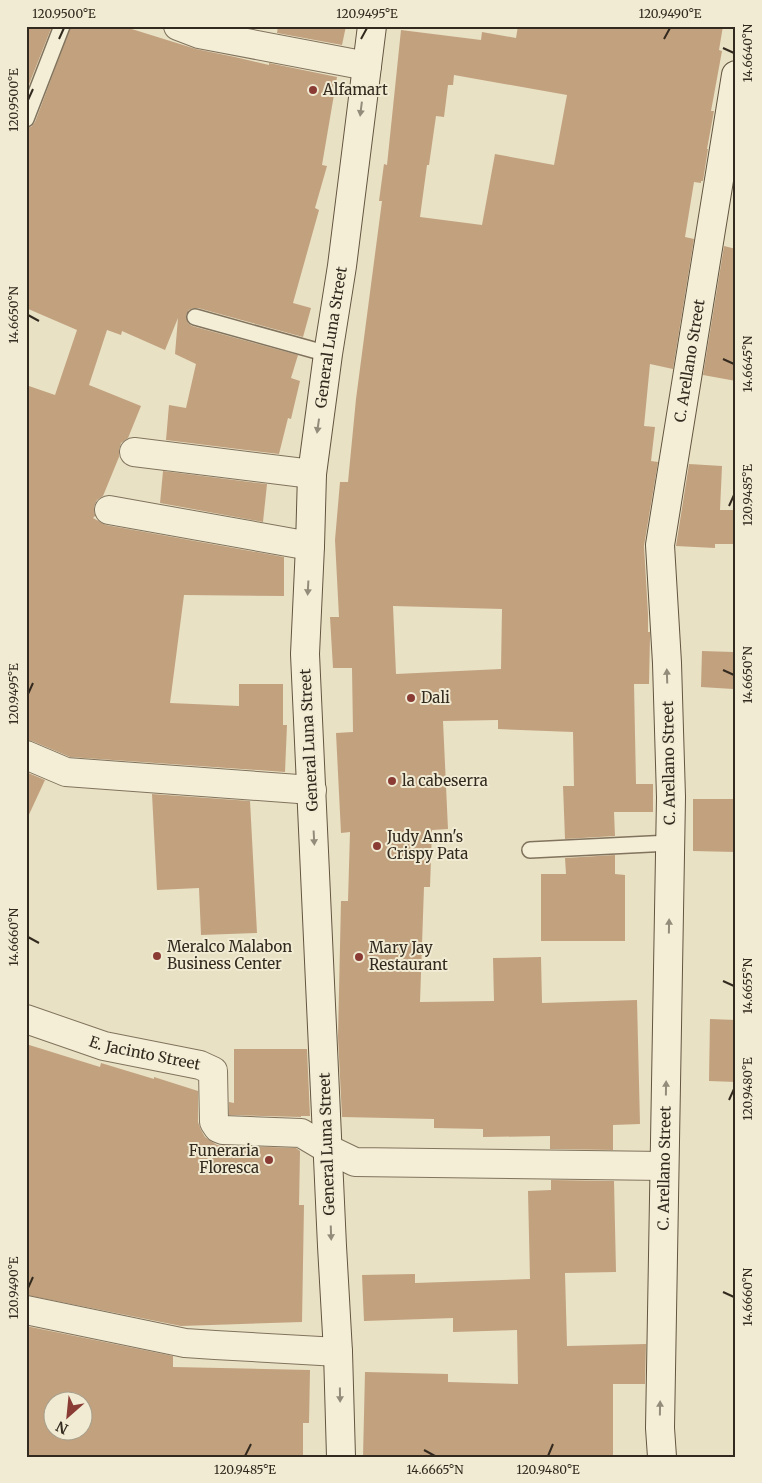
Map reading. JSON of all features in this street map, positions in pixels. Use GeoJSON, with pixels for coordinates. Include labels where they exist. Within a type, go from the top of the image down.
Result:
{"type":"FeatureCollection","features":[{"type":"Feature","properties":{"kind":"main road"},"geometry":{"type":"LineString","coordinates":[[178,26],[199,34],[367,66]]}},
{"type":"Feature","properties":{"kind":"main road","name":"General Luna Street"},"geometry":{"type":"LineString","coordinates":[[341,1457],[338,1352],[305,654],[312,474],[342,266],[372,26]]}},
{"type":"Feature","properties":{"kind":"main road","name":"C. Arellano Street"},"geometry":{"type":"LineString","coordinates":[[662,1457],[660,1428],[671,797],[667,663],[660,545],[736,75]]}},
{"type":"Feature","properties":{"kind":"main road"},"geometry":{"type":"LineString","coordinates":[[134,452],[312,474]]}},
{"type":"Feature","properties":{"kind":"main road"},"geometry":{"type":"LineString","coordinates":[[108,510],[310,546]]}},
{"type":"Feature","properties":{"kind":"main road"},"geometry":{"type":"LineString","coordinates":[[26,755],[66,772],[312,790]]}},
{"type":"Feature","properties":{"kind":"main road","name":"E. Jacinto Street"},"geometry":{"type":"LineString","coordinates":[[26,1019],[104,1046],[200,1065],[213,1071],[214,1122],[218,1128],[223,1130],[301,1133],[328,1149]]}},
{"type":"Feature","properties":{"kind":"main road"},"geometry":{"type":"LineString","coordinates":[[328,1149],[355,1162],[664,1166]]}},
{"type":"Feature","properties":{"kind":"main road"},"geometry":{"type":"LineString","coordinates":[[26,1310],[185,1343],[338,1352]]}},
{"type":"Feature","properties":{"kind":"lane"},"geometry":{"type":"LineString","coordinates":[[26,119],[62,26]]}},
{"type":"Feature","properties":{"kind":"lane"},"geometry":{"type":"LineString","coordinates":[[196,317],[328,354]]}},
{"type":"Feature","properties":{"kind":"lane"},"geometry":{"type":"LineString","coordinates":[[530,850],[670,843]]}},
{"type":"Feature","properties":{"kind":"building"},"geometry":{"type":"Polygon","coordinates":[[[26,26],[52,26],[26,92],[26,26]]]}},
{"type":"Feature","properties":{"kind":"building"},"geometry":{"type":"Polygon","coordinates":[[[71,26],[122,26],[196,49],[337,77],[322,165],[327,166],[315,208],[319,210],[293,303],[311,308],[303,337],[198,308],[189,310],[186,315],[188,323],[192,326],[298,355],[291,378],[300,381],[291,419],[288,418],[279,454],[166,440],[169,405],[186,408],[196,364],[175,354],[178,318],[165,350],[122,331],[121,335],[107,330],[89,385],[141,406],[128,438],[121,443],[119,457],[103,496],[97,500],[94,507],[95,516],[93,518],[106,525],[284,557],[284,596],[184,595],[170,703],[239,706],[239,684],[283,684],[283,725],[287,725],[285,772],[70,757],[26,740],[26,385],[55,395],[77,330],[26,308],[26,128],[31,127],[35,122],[71,26]]]}},
{"type":"Feature","properties":{"kind":"building"},"geometry":{"type":"Polygon","coordinates":[[[278,26],[346,26],[342,45],[277,33],[278,26]]]}},
{"type":"Feature","properties":{"kind":"building"},"geometry":{"type":"Polygon","coordinates":[[[518,26],[723,26],[719,50],[722,51],[711,111],[714,111],[703,181],[701,183],[694,182],[685,237],[694,239],[673,369],[650,364],[644,426],[655,427],[651,461],[658,462],[644,546],[648,632],[650,632],[649,684],[634,684],[636,784],[653,784],[653,812],[614,812],[615,836],[565,839],[563,786],[574,786],[573,732],[498,729],[498,720],[443,721],[448,829],[432,830],[430,887],[424,887],[420,1002],[494,1001],[493,958],[541,957],[542,1003],[637,1000],[640,1124],[613,1125],[613,1150],[550,1149],[550,1136],[483,1137],[483,1129],[434,1128],[434,1119],[342,1117],[338,1037],[341,901],[348,901],[350,832],[341,833],[336,733],[353,732],[352,668],[333,668],[330,617],[339,617],[335,540],[340,482],[348,482],[356,399],[382,201],[379,201],[384,164],[387,165],[401,30],[481,40],[482,32],[516,38],[518,26]],[[454,75],[453,85],[448,85],[444,117],[436,116],[420,217],[482,225],[495,154],[554,165],[567,95],[454,75]],[[393,606],[396,674],[501,669],[502,609],[393,606]]]}},
{"type":"Feature","properties":{"kind":"building"},"geometry":{"type":"Polygon","coordinates":[[[724,246],[736,249],[736,381],[703,375],[724,246]]]}},
{"type":"Feature","properties":{"kind":"building"},"geometry":{"type":"Polygon","coordinates":[[[689,464],[722,466],[720,510],[736,510],[736,544],[715,544],[715,548],[676,546],[689,464]]]}},
{"type":"Feature","properties":{"kind":"building"},"geometry":{"type":"Polygon","coordinates":[[[163,471],[267,484],[263,522],[160,503],[163,471]]]}},
{"type":"Feature","properties":{"kind":"building"},"geometry":{"type":"Polygon","coordinates":[[[702,651],[733,652],[733,689],[701,687],[702,651]]]}},
{"type":"Feature","properties":{"kind":"building"},"geometry":{"type":"Polygon","coordinates":[[[26,772],[45,780],[26,821],[26,772]]]}},
{"type":"Feature","properties":{"kind":"building"},"geometry":{"type":"Polygon","coordinates":[[[152,794],[250,801],[257,933],[201,935],[199,888],[157,890],[152,794]]]}},
{"type":"Feature","properties":{"kind":"building"},"geometry":{"type":"Polygon","coordinates":[[[693,799],[736,799],[736,852],[693,851],[693,799]]]}},
{"type":"Feature","properties":{"kind":"building"},"geometry":{"type":"Polygon","coordinates":[[[615,855],[615,874],[625,875],[625,941],[541,941],[541,874],[566,874],[565,858],[615,855]]]}},
{"type":"Feature","properties":{"kind":"building"},"geometry":{"type":"Polygon","coordinates":[[[710,1019],[736,1020],[736,1082],[709,1081],[710,1019]]]}},
{"type":"Feature","properties":{"kind":"building"},"geometry":{"type":"Polygon","coordinates":[[[26,1044],[100,1067],[101,1063],[198,1091],[198,1122],[205,1137],[217,1145],[296,1148],[300,1151],[299,1205],[304,1205],[302,1322],[181,1326],[26,1295],[26,1044]]]}},
{"type":"Feature","properties":{"kind":"building"},"geometry":{"type":"Polygon","coordinates":[[[234,1049],[307,1049],[310,1116],[229,1115],[229,1102],[234,1103],[234,1049]]]}},
{"type":"Feature","properties":{"kind":"building"},"geometry":{"type":"Polygon","coordinates":[[[551,1180],[614,1181],[616,1272],[565,1273],[567,1346],[646,1344],[645,1384],[613,1384],[613,1457],[363,1457],[365,1372],[448,1374],[448,1382],[518,1384],[517,1330],[453,1332],[453,1318],[364,1321],[362,1275],[415,1274],[415,1283],[530,1279],[528,1191],[551,1190],[551,1180]]]}},
{"type":"Feature","properties":{"kind":"building"},"geometry":{"type":"Polygon","coordinates":[[[26,1326],[173,1356],[173,1367],[310,1370],[309,1423],[303,1423],[303,1457],[26,1457],[26,1326]]]}},
{"type":"Feature","properties":{"kind":"place","name":"Alfamart"},"geometry":{"type":"Point","coordinates":[313,90]}},
{"type":"Feature","properties":{"kind":"place","name":"Dali"},"geometry":{"type":"Point","coordinates":[411,698]}},
{"type":"Feature","properties":{"kind":"place","name":"la cabeserra"},"geometry":{"type":"Point","coordinates":[392,781]}},
{"type":"Feature","properties":{"kind":"place","name":"Judy Ann's Crispy Pata"},"geometry":{"type":"Point","coordinates":[377,846]}},
{"type":"Feature","properties":{"kind":"place","name":"Meralco Malabon Business Center"},"geometry":{"type":"Point","coordinates":[157,956]}},
{"type":"Feature","properties":{"kind":"place","name":"Mary Jay Restaurant"},"geometry":{"type":"Point","coordinates":[359,957]}},
{"type":"Feature","properties":{"kind":"place","name":"Funeraria Floresca"},"geometry":{"type":"Point","coordinates":[269,1160]}}]}
